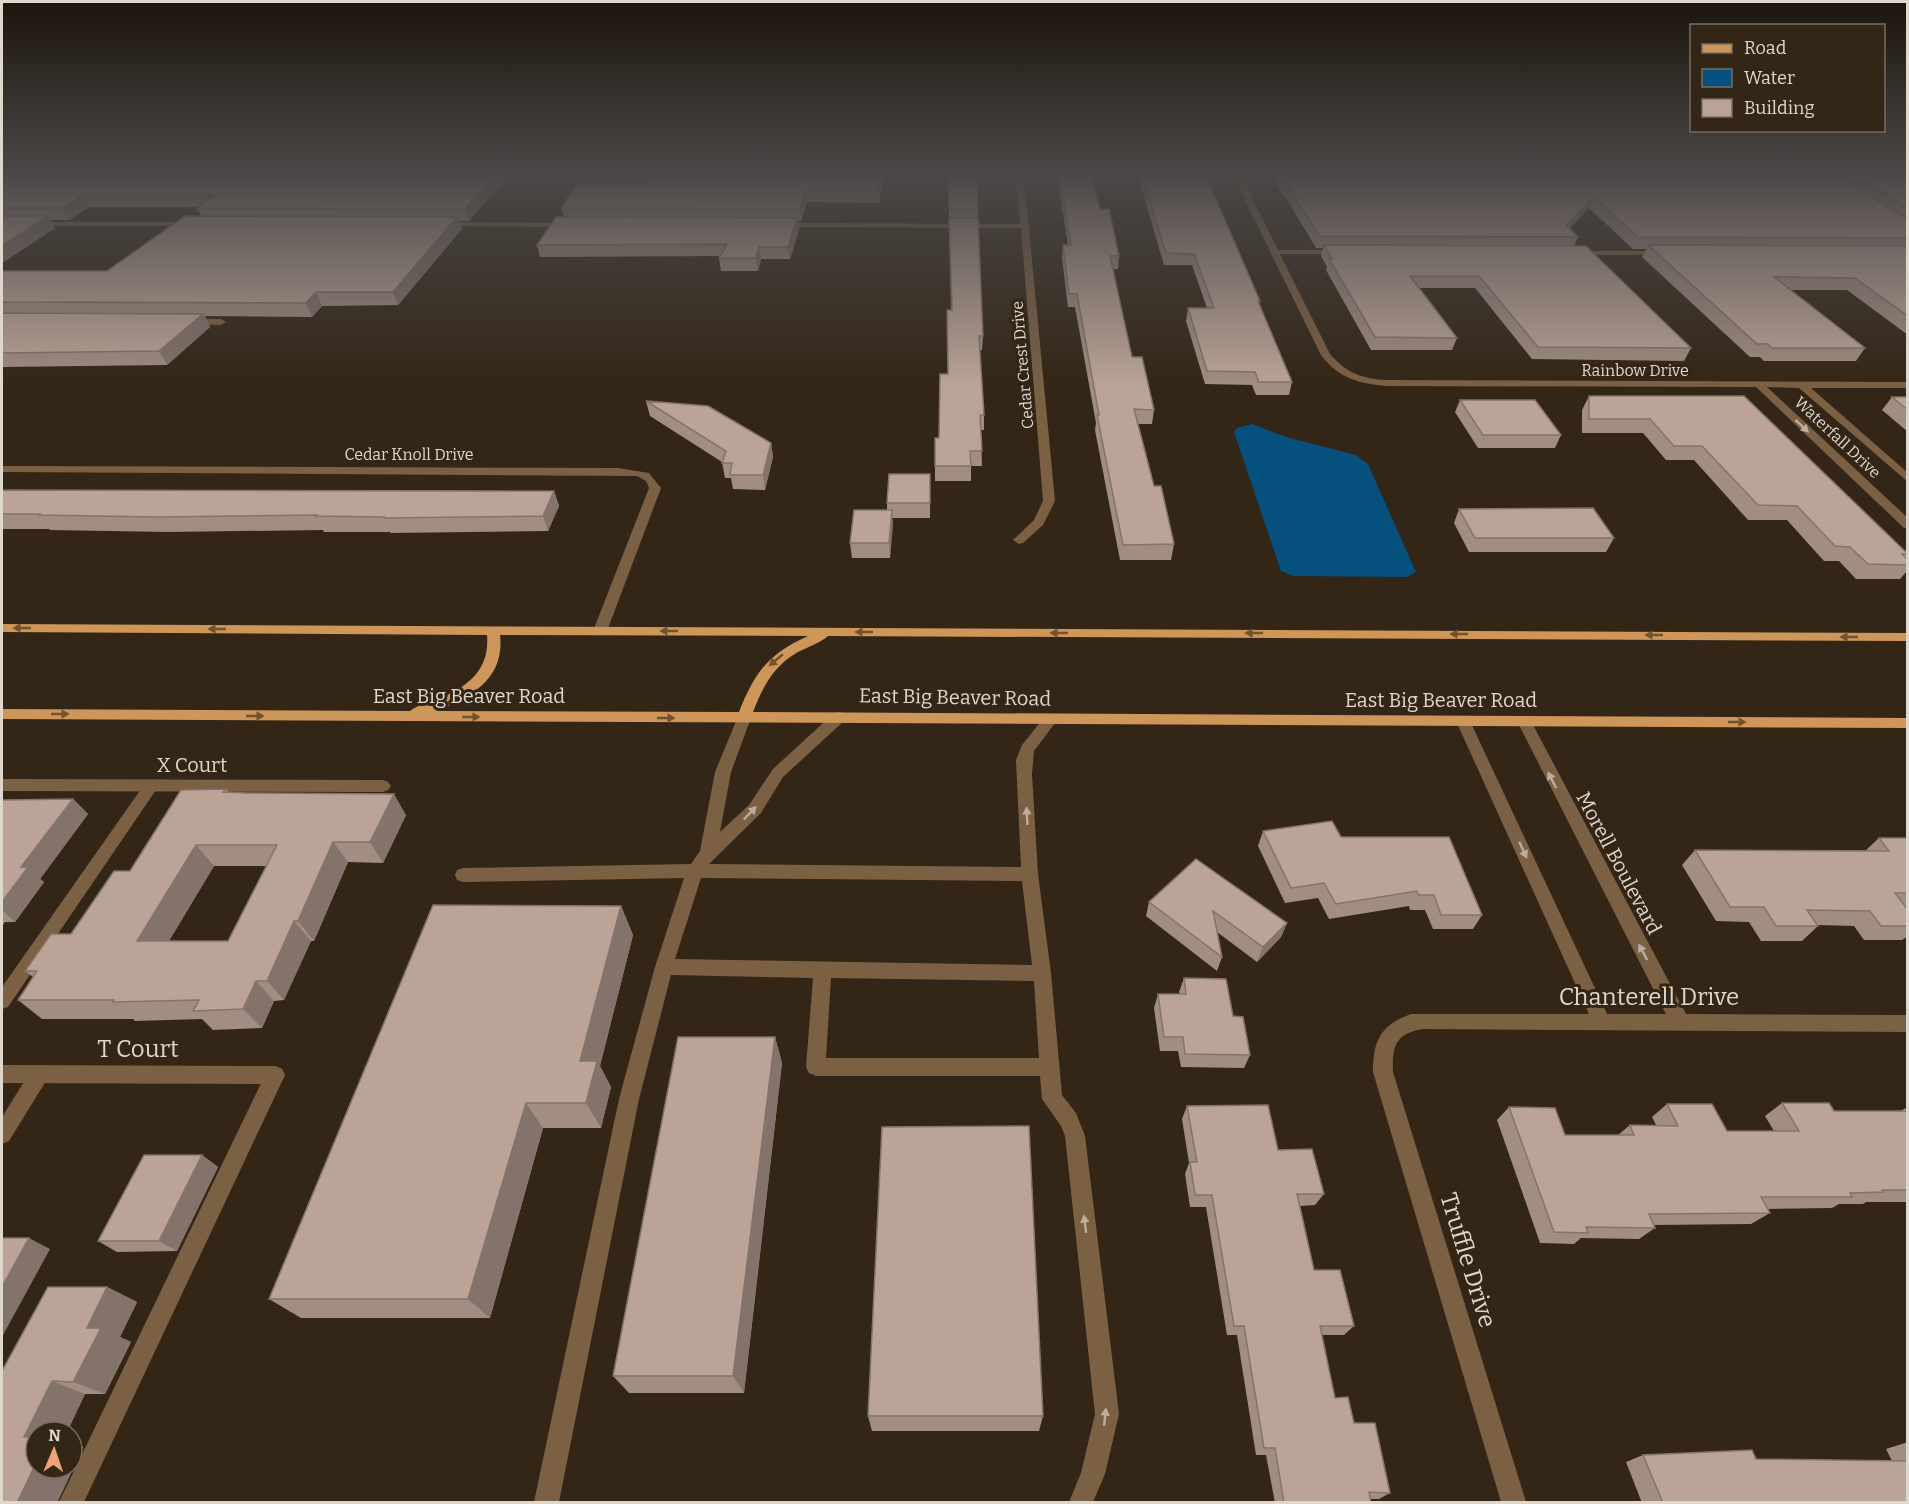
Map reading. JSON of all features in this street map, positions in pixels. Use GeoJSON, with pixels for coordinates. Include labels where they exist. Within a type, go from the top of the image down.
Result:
{"type":"FeatureCollection","features":[{"type":"Feature","properties":{"kind":"main road"},"geometry":{"type":"LineString","coordinates":[[2,628],[1908,637]]}},
{"type":"Feature","properties":{"kind":"main road"},"geometry":{"type":"LineString","coordinates":[[400,717],[437,706],[474,684],[487,671],[495,657],[496,645],[493,632]]}},
{"type":"Feature","properties":{"kind":"main road"},"geometry":{"type":"LineString","coordinates":[[744,718],[762,673],[773,660],[827,632]]}},
{"type":"Feature","properties":{"kind":"main road","name":"East Big Beaver Road"},"geometry":{"type":"LineString","coordinates":[[2,714],[1908,723]]}},
{"type":"Feature","properties":{"kind":"street","name":"Cedar Crest Drive"},"geometry":{"type":"LineString","coordinates":[[1019,540],[1039,522],[1049,501],[1027,246]]}},
{"type":"Feature","properties":{"kind":"street"},"geometry":{"type":"LineString","coordinates":[[1271,246],[1274,252],[1354,252]]}},
{"type":"Feature","properties":{"kind":"street","name":"Rainbow Drive"},"geometry":{"type":"LineString","coordinates":[[1274,252],[1326,355],[1337,369],[1363,381],[1760,386],[1908,385]]}},
{"type":"Feature","properties":{"kind":"street"},"geometry":{"type":"LineString","coordinates":[[1566,253],[1672,253]]}},
{"type":"Feature","properties":{"kind":"street"},"geometry":{"type":"LineString","coordinates":[[174,322],[220,322]]}},
{"type":"Feature","properties":{"kind":"street","name":"Waterfall Drive"},"geometry":{"type":"LineString","coordinates":[[1760,386],[1908,525]]}},
{"type":"Feature","properties":{"kind":"street","name":"Waterfall Drive"},"geometry":{"type":"LineString","coordinates":[[1803,386],[1908,479]]}},
{"type":"Feature","properties":{"kind":"street","name":"Cedar Knoll Drive"},"geometry":{"type":"LineString","coordinates":[[2,469],[606,471],[645,475],[653,481],[655,488],[600,631]]}},
{"type":"Feature","properties":{"kind":"street"},"geometry":{"type":"LineString","coordinates":[[1894,512],[1908,512]]}},
{"type":"Feature","properties":{"kind":"street"},"geometry":{"type":"LineString","coordinates":[[546,1503],[629,1099],[664,967],[695,870],[708,853],[755,809],[778,773],[839,717]]}},
{"type":"Feature","properties":{"kind":"street"},"geometry":{"type":"LineString","coordinates":[[708,853],[723,772],[744,718]]}},
{"type":"Feature","properties":{"kind":"street"},"geometry":{"type":"LineString","coordinates":[[1051,719],[1034,738],[1024,760],[1030,874],[1042,974],[1052,1099],[1069,1120],[1075,1136],[1107,1414],[1094,1474],[1081,1503]]}},
{"type":"Feature","properties":{"kind":"street"},"geometry":{"type":"LineString","coordinates":[[1463,721],[1602,1022]]}},
{"type":"Feature","properties":{"kind":"street","name":"Morell Boulevard"},"geometry":{"type":"LineString","coordinates":[[1524,721],[1680,1022]]}},
{"type":"Feature","properties":{"kind":"street","name":"X Court"},"geometry":{"type":"LineString","coordinates":[[2,785],[383,786]]}},
{"type":"Feature","properties":{"kind":"street"},"geometry":{"type":"LineString","coordinates":[[2,1001],[151,786]]}},
{"type":"Feature","properties":{"kind":"street"},"geometry":{"type":"LineString","coordinates":[[463,875],[695,870],[1030,874]]}},
{"type":"Feature","properties":{"kind":"street"},"geometry":{"type":"LineString","coordinates":[[664,967],[1042,974]]}},
{"type":"Feature","properties":{"kind":"street"},"geometry":{"type":"LineString","coordinates":[[823,969],[816,1067],[1049,1067]]}},
{"type":"Feature","properties":{"kind":"street","name":"Chanterell Drive"},"geometry":{"type":"LineString","coordinates":[[1392,1033],[1408,1022],[1422,1021],[1908,1024]]}},
{"type":"Feature","properties":{"kind":"street","name":"Truffle Drive"},"geometry":{"type":"LineString","coordinates":[[1392,1033],[1382,1053],[1383,1072],[1514,1503]]}},
{"type":"Feature","properties":{"kind":"street","name":"T Court"},"geometry":{"type":"LineString","coordinates":[[2,1074],[275,1075],[70,1503]]}},
{"type":"Feature","properties":{"kind":"street"},"geometry":{"type":"LineString","coordinates":[[2,1134],[39,1074]]}},
{"type":"Feature","properties":{"kind":"water"},"geometry":{"type":"Polygon","coordinates":[[[1252,424],[1286,437],[1356,455],[1368,464],[1416,572],[1407,577],[1293,576],[1281,571],[1234,432],[1237,428],[1252,424]]]}},
{"type":"Feature","properties":{"kind":"building"},"geometry":{"type":"Polygon","coordinates":[[[142,246],[432,246],[393,292],[316,292],[306,303],[2,302],[2,271],[107,271],[142,246]]]}},
{"type":"Feature","properties":{"kind":"building"},"geometry":{"type":"Polygon","coordinates":[[[726,246],[788,246],[759,247],[756,258],[719,258],[726,246]]]}},
{"type":"Feature","properties":{"kind":"building"},"geometry":{"type":"Polygon","coordinates":[[[950,246],[979,246],[983,336],[979,336],[984,415],[980,415],[982,451],[970,451],[971,466],[935,466],[935,438],[939,438],[940,374],[948,374],[947,310],[952,310],[950,246]]]}},
{"type":"Feature","properties":{"kind":"building"},"geometry":{"type":"Polygon","coordinates":[[[1063,246],[1117,246],[1119,256],[1110,256],[1132,357],[1142,357],[1154,410],[1134,409],[1154,486],[1161,486],[1174,544],[1123,545],[1097,415],[1099,415],[1077,294],[1069,294],[1063,246]]]}},
{"type":"Feature","properties":{"kind":"building"},"geometry":{"type":"Polygon","coordinates":[[[1164,246],[1236,246],[1292,382],[1259,382],[1255,372],[1207,371],[1188,308],[1214,308],[1194,254],[1166,253],[1164,246]]]}},
{"type":"Feature","properties":{"kind":"building"},"geometry":{"type":"Polygon","coordinates":[[[1325,246],[1586,246],[1691,348],[1538,347],[1479,276],[1410,276],[1457,338],[1375,337],[1329,259],[1332,259],[1325,246]]]}},
{"type":"Feature","properties":{"kind":"building"},"geometry":{"type":"Polygon","coordinates":[[[1649,246],[1908,246],[1908,316],[1855,278],[1774,277],[1865,348],[1772,348],[1768,344],[1757,344],[1649,246]]]}},
{"type":"Feature","properties":{"kind":"building"},"geometry":{"type":"Polygon","coordinates":[[[2,313],[203,314],[159,351],[2,353],[2,313]]]}},
{"type":"Feature","properties":{"kind":"building"},"geometry":{"type":"Polygon","coordinates":[[[1589,396],[1744,396],[1908,554],[1902,554],[1908,560],[1908,565],[1868,564],[1850,547],[1835,546],[1797,506],[1758,505],[1702,446],[1674,446],[1650,419],[1589,419],[1589,396]]]}},
{"type":"Feature","properties":{"kind":"building"},"geometry":{"type":"Polygon","coordinates":[[[1892,397],[1908,397],[1908,410],[1892,397]]]}},
{"type":"Feature","properties":{"kind":"building"},"geometry":{"type":"Polygon","coordinates":[[[1460,400],[1535,400],[1561,435],[1483,435],[1460,400]]]}},
{"type":"Feature","properties":{"kind":"building"},"geometry":{"type":"Polygon","coordinates":[[[646,401],[708,406],[771,443],[763,475],[730,475],[732,463],[722,463],[726,451],[646,401]]]}},
{"type":"Feature","properties":{"kind":"building"},"geometry":{"type":"Polygon","coordinates":[[[889,474],[930,474],[930,503],[887,503],[889,474]]]}},
{"type":"Feature","properties":{"kind":"building"},"geometry":{"type":"Polygon","coordinates":[[[2,490],[554,491],[543,516],[383,518],[385,517],[317,515],[158,517],[2,514],[2,490]]]}},
{"type":"Feature","properties":{"kind":"building"},"geometry":{"type":"Polygon","coordinates":[[[1593,508],[1614,538],[1475,538],[1459,509],[1593,508]]]}},
{"type":"Feature","properties":{"kind":"building"},"geometry":{"type":"Polygon","coordinates":[[[854,510],[892,510],[889,543],[850,543],[854,510]]]}},
{"type":"Feature","properties":{"kind":"building"},"geometry":{"type":"Polygon","coordinates":[[[226,789],[223,792],[394,794],[370,842],[333,842],[298,921],[294,921],[267,981],[256,981],[243,1009],[193,1011],[199,1000],[113,1002],[114,1000],[18,1000],[37,971],[25,971],[51,934],[71,934],[114,871],[130,871],[181,790],[226,789]],[[196,845],[137,941],[228,941],[277,845],[196,845]]]}},
{"type":"Feature","properties":{"kind":"building"},"geometry":{"type":"Polygon","coordinates":[[[73,799],[21,867],[28,867],[2,902],[2,800],[73,799]]]}},
{"type":"Feature","properties":{"kind":"building"},"geometry":{"type":"Polygon","coordinates":[[[1332,821],[1341,837],[1449,837],[1482,915],[1441,915],[1434,895],[1418,895],[1417,891],[1336,904],[1324,883],[1291,888],[1263,831],[1332,821]]]}},
{"type":"Feature","properties":{"kind":"building"},"geometry":{"type":"Polygon","coordinates":[[[1879,838],[1908,838],[1908,893],[1895,893],[1908,910],[1908,926],[1881,926],[1870,911],[1807,910],[1818,926],[1776,926],[1764,907],[1730,907],[1695,850],[1889,851],[1879,838]]]}},
{"type":"Feature","properties":{"kind":"building"},"geometry":{"type":"Polygon","coordinates":[[[1196,859],[1287,923],[1263,947],[1213,911],[1222,957],[1149,902],[1196,859]]]}},
{"type":"Feature","properties":{"kind":"building"},"geometry":{"type":"Polygon","coordinates":[[[433,905],[621,906],[580,1061],[597,1061],[586,1103],[526,1103],[468,1299],[269,1299],[433,905]]]}},
{"type":"Feature","properties":{"kind":"building"},"geometry":{"type":"Polygon","coordinates":[[[1184,978],[1226,979],[1233,1016],[1243,1017],[1250,1055],[1185,1054],[1183,1037],[1164,1037],[1158,994],[1186,994],[1184,978]]]}},
{"type":"Feature","properties":{"kind":"building"},"geometry":{"type":"Polygon","coordinates":[[[678,1037],[775,1037],[733,1376],[613,1376],[678,1037]]]}},
{"type":"Feature","properties":{"kind":"building"},"geometry":{"type":"Polygon","coordinates":[[[1782,1103],[1829,1103],[1834,1111],[1908,1111],[1908,1190],[1850,1193],[1852,1197],[1761,1197],[1770,1213],[1649,1214],[1655,1228],[1586,1227],[1588,1233],[1554,1232],[1509,1107],[1555,1108],[1565,1135],[1634,1135],[1630,1125],[1678,1126],[1667,1104],[1712,1104],[1727,1131],[1799,1131],[1782,1103]]]}},
{"type":"Feature","properties":{"kind":"building"},"geometry":{"type":"Polygon","coordinates":[[[1268,1105],[1278,1150],[1312,1149],[1324,1194],[1297,1194],[1314,1270],[1340,1270],[1354,1326],[1320,1326],[1335,1398],[1348,1397],[1354,1423],[1375,1423],[1390,1493],[1369,1492],[1371,1503],[1284,1503],[1275,1448],[1264,1448],[1244,1326],[1234,1326],[1212,1195],[1195,1195],[1190,1162],[1197,1162],[1187,1106],[1268,1105]]]}},
{"type":"Feature","properties":{"kind":"building"},"geometry":{"type":"Polygon","coordinates":[[[1029,1126],[1043,1416],[868,1416],[882,1127],[1029,1126]]]}},
{"type":"Feature","properties":{"kind":"building"},"geometry":{"type":"Polygon","coordinates":[[[144,1155],[202,1155],[159,1241],[98,1241],[144,1155]]]}},
{"type":"Feature","properties":{"kind":"building"},"geometry":{"type":"Polygon","coordinates":[[[2,1238],[29,1238],[2,1287],[2,1238]]]}},
{"type":"Feature","properties":{"kind":"building"},"geometry":{"type":"Polygon","coordinates":[[[48,1287],[107,1287],[87,1328],[101,1328],[73,1382],[52,1381],[32,1420],[24,1420],[24,1480],[28,1480],[17,1503],[2,1503],[2,1371],[48,1287]]]}},
{"type":"Feature","properties":{"kind":"building"},"geometry":{"type":"Polygon","coordinates":[[[1752,1450],[1756,1459],[1908,1461],[1908,1503],[1663,1503],[1643,1455],[1752,1450]]]}}]}
